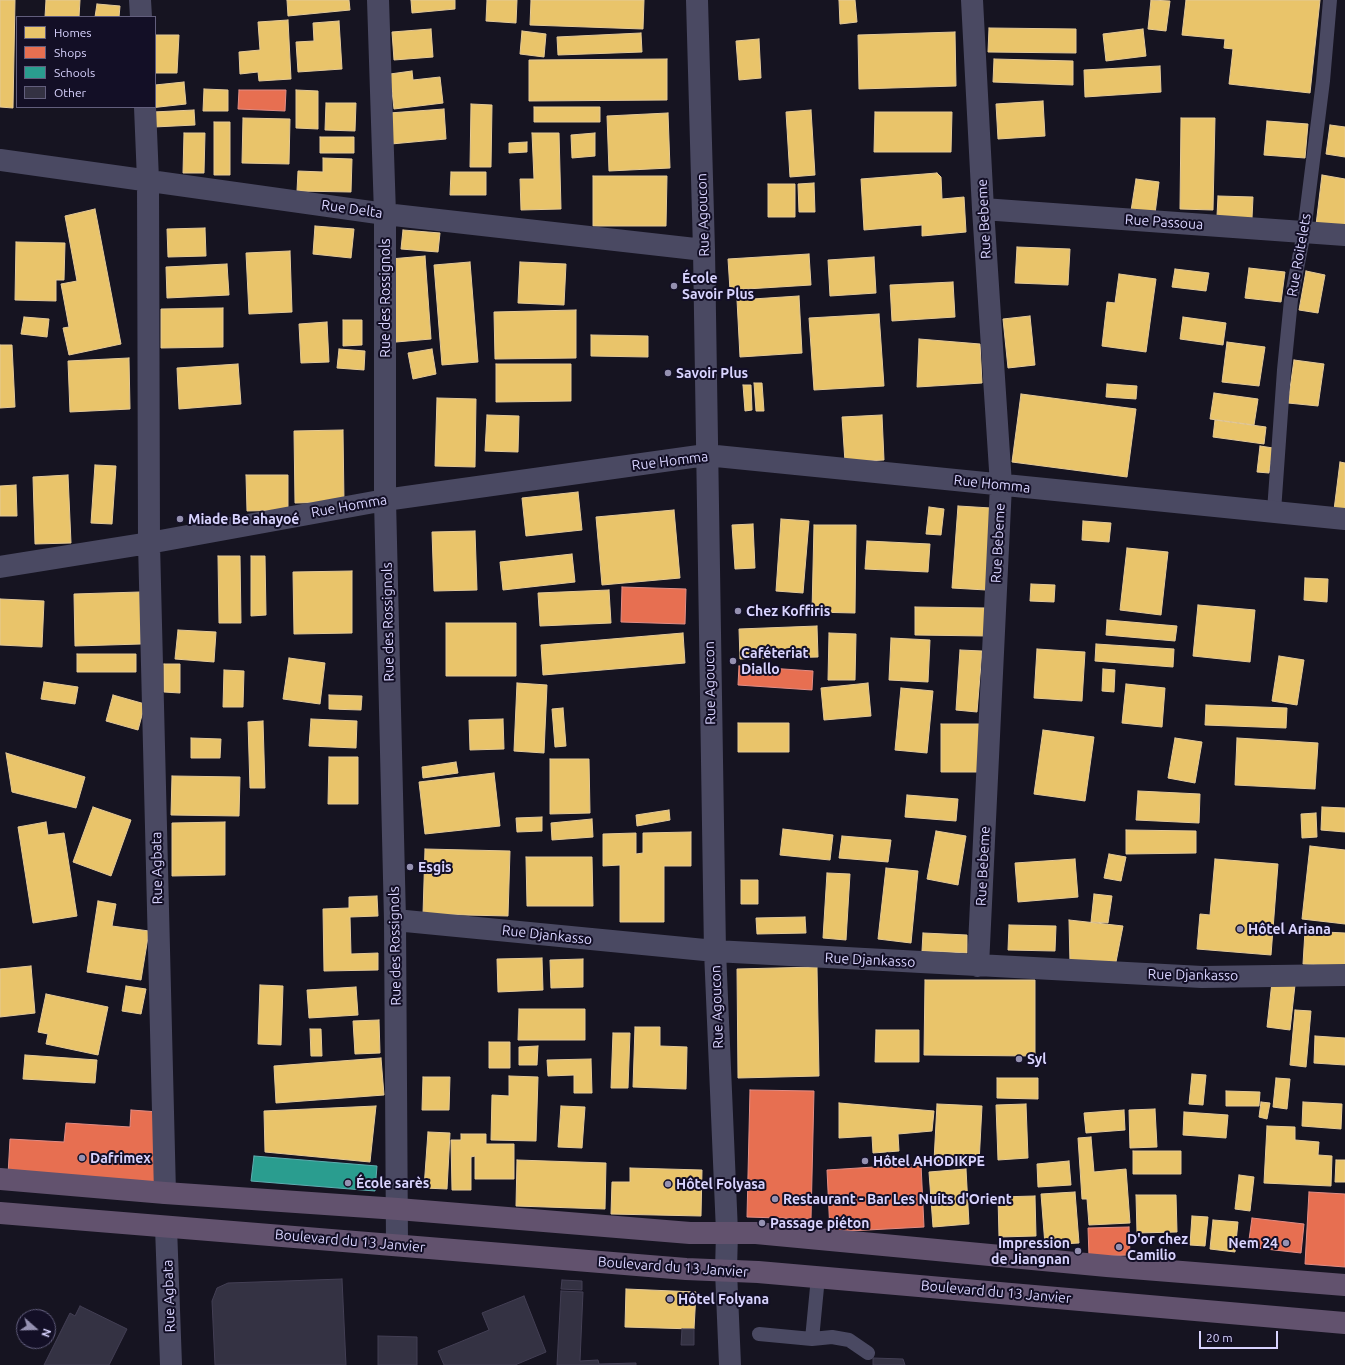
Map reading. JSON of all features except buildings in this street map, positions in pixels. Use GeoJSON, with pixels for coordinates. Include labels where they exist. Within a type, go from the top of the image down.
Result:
{"type":"FeatureCollection","features":[{"type":"Feature","properties":{"kind":"highway"},"geometry":{"type":"LineString","coordinates":[[0,1179],[690,1233],[756,1233],[1107,1266],[1345,1285]]}},
{"type":"Feature","properties":{"kind":"highway","name":"Boulevard du 13 Janvier"},"geometry":{"type":"LineString","coordinates":[[0,1213],[678,1269],[758,1272],[1345,1323]]}},
{"type":"Feature","properties":{"kind":"street"},"geometry":{"type":"LineString","coordinates":[[140,0],[141,16]]}},
{"type":"Feature","properties":{"kind":"street","name":"Rue des Rossignols"},"geometry":{"type":"LineString","coordinates":[[378,0],[385,214],[385,500],[395,920],[398,1209],[397,1245]]}},
{"type":"Feature","properties":{"kind":"street","name":"Rue Agoucon"},"geometry":{"type":"LineString","coordinates":[[697,0],[704,250],[706,455],[715,951],[727,1232],[726,1271],[730,1365]]}},
{"type":"Feature","properties":{"kind":"street","name":"Rue Bebeme"},"geometry":{"type":"LineString","coordinates":[[972,0],[983,209],[1001,485],[978,966]]}},
{"type":"Feature","properties":{"kind":"street","name":"Rue Agbata"},"geometry":{"type":"LineString","coordinates":[[145,108],[148,180],[149,543],[165,1193]]}},
{"type":"Feature","properties":{"kind":"street","name":"Rue Delta"},"geometry":{"type":"LineString","coordinates":[[0,160],[385,214],[704,250]]}},
{"type":"Feature","properties":{"kind":"street","name":"Rue Passoua"},"geometry":{"type":"LineString","coordinates":[[983,209],[1345,235]]}},
{"type":"Feature","properties":{"kind":"street","name":"Rue Homma"},"geometry":{"type":"LineString","coordinates":[[0,567],[149,543],[385,500],[706,455],[1345,518]]}},
{"type":"Feature","properties":{"kind":"street","name":"Rue Djankasso"},"geometry":{"type":"LineString","coordinates":[[395,920],[715,951],[1202,977],[1345,975]]}},
{"type":"Feature","properties":{"kind":"street","name":"Rue Agbata"},"geometry":{"type":"LineString","coordinates":[[166,1227],[171,1365]]}},
{"type":"Feature","properties":{"kind":"lane","name":"Rue Roitelets"},"geometry":{"type":"LineString","coordinates":[[1274,511],[1284,370],[1291,300],[1304,232],[1323,81],[1330,0]]}},
{"type":"Feature","properties":{"kind":"lane"},"geometry":{"type":"LineString","coordinates":[[812,1338],[818,1278]]}},
{"type":"Feature","properties":{"kind":"lane"},"geometry":{"type":"LineString","coordinates":[[759,1334],[812,1338],[832,1337],[850,1340],[868,1353]]}},
{"type":"Feature","properties":{"kind":"place","name":"École Savoir Plus"},"geometry":{"type":"Point","coordinates":[674,286]}},
{"type":"Feature","properties":{"kind":"place","name":"Savoir Plus"},"geometry":{"type":"Point","coordinates":[668,373]}},
{"type":"Feature","properties":{"kind":"place","name":"Miade Be ahayoé"},"geometry":{"type":"Point","coordinates":[180,519]}},
{"type":"Feature","properties":{"kind":"place","name":"Chez Koffiris"},"geometry":{"type":"Point","coordinates":[738,611]}},
{"type":"Feature","properties":{"kind":"place","name":"Caféteriat Diallo"},"geometry":{"type":"Point","coordinates":[733,661]}},
{"type":"Feature","properties":{"kind":"place","name":"Esgis"},"geometry":{"type":"Point","coordinates":[410,867]}},
{"type":"Feature","properties":{"kind":"place","name":"Hôtel Ariana"},"geometry":{"type":"Point","coordinates":[1240,929]}},
{"type":"Feature","properties":{"kind":"place","name":"Syl"},"geometry":{"type":"Point","coordinates":[1019,1059]}},
{"type":"Feature","properties":{"kind":"place","name":"Dafrimex"},"geometry":{"type":"Point","coordinates":[82,1158]}},
{"type":"Feature","properties":{"kind":"place","name":"Hôtel AHODIKPE"},"geometry":{"type":"Point","coordinates":[865,1161]}},
{"type":"Feature","properties":{"kind":"place","name":"École sarès"},"geometry":{"type":"Point","coordinates":[348,1183]}},
{"type":"Feature","properties":{"kind":"place","name":"Hôtel Folyasa"},"geometry":{"type":"Point","coordinates":[668,1184]}},
{"type":"Feature","properties":{"kind":"place","name":"Restaurant - Bar Les Nuits d'Orient"},"geometry":{"type":"Point","coordinates":[775,1199]}},
{"type":"Feature","properties":{"kind":"place","name":"Passage piéton"},"geometry":{"type":"Point","coordinates":[762,1223]}},
{"type":"Feature","properties":{"kind":"place","name":"Nem 24"},"geometry":{"type":"Point","coordinates":[1286,1243]}},
{"type":"Feature","properties":{"kind":"place","name":"D'or chez Camilio"},"geometry":{"type":"Point","coordinates":[1119,1247]}},
{"type":"Feature","properties":{"kind":"place","name":"Impression de Jiangnan"},"geometry":{"type":"Point","coordinates":[1078,1251]}},
{"type":"Feature","properties":{"kind":"place","name":"Hôtel Folyana"},"geometry":{"type":"Point","coordinates":[670,1299]}}]}
